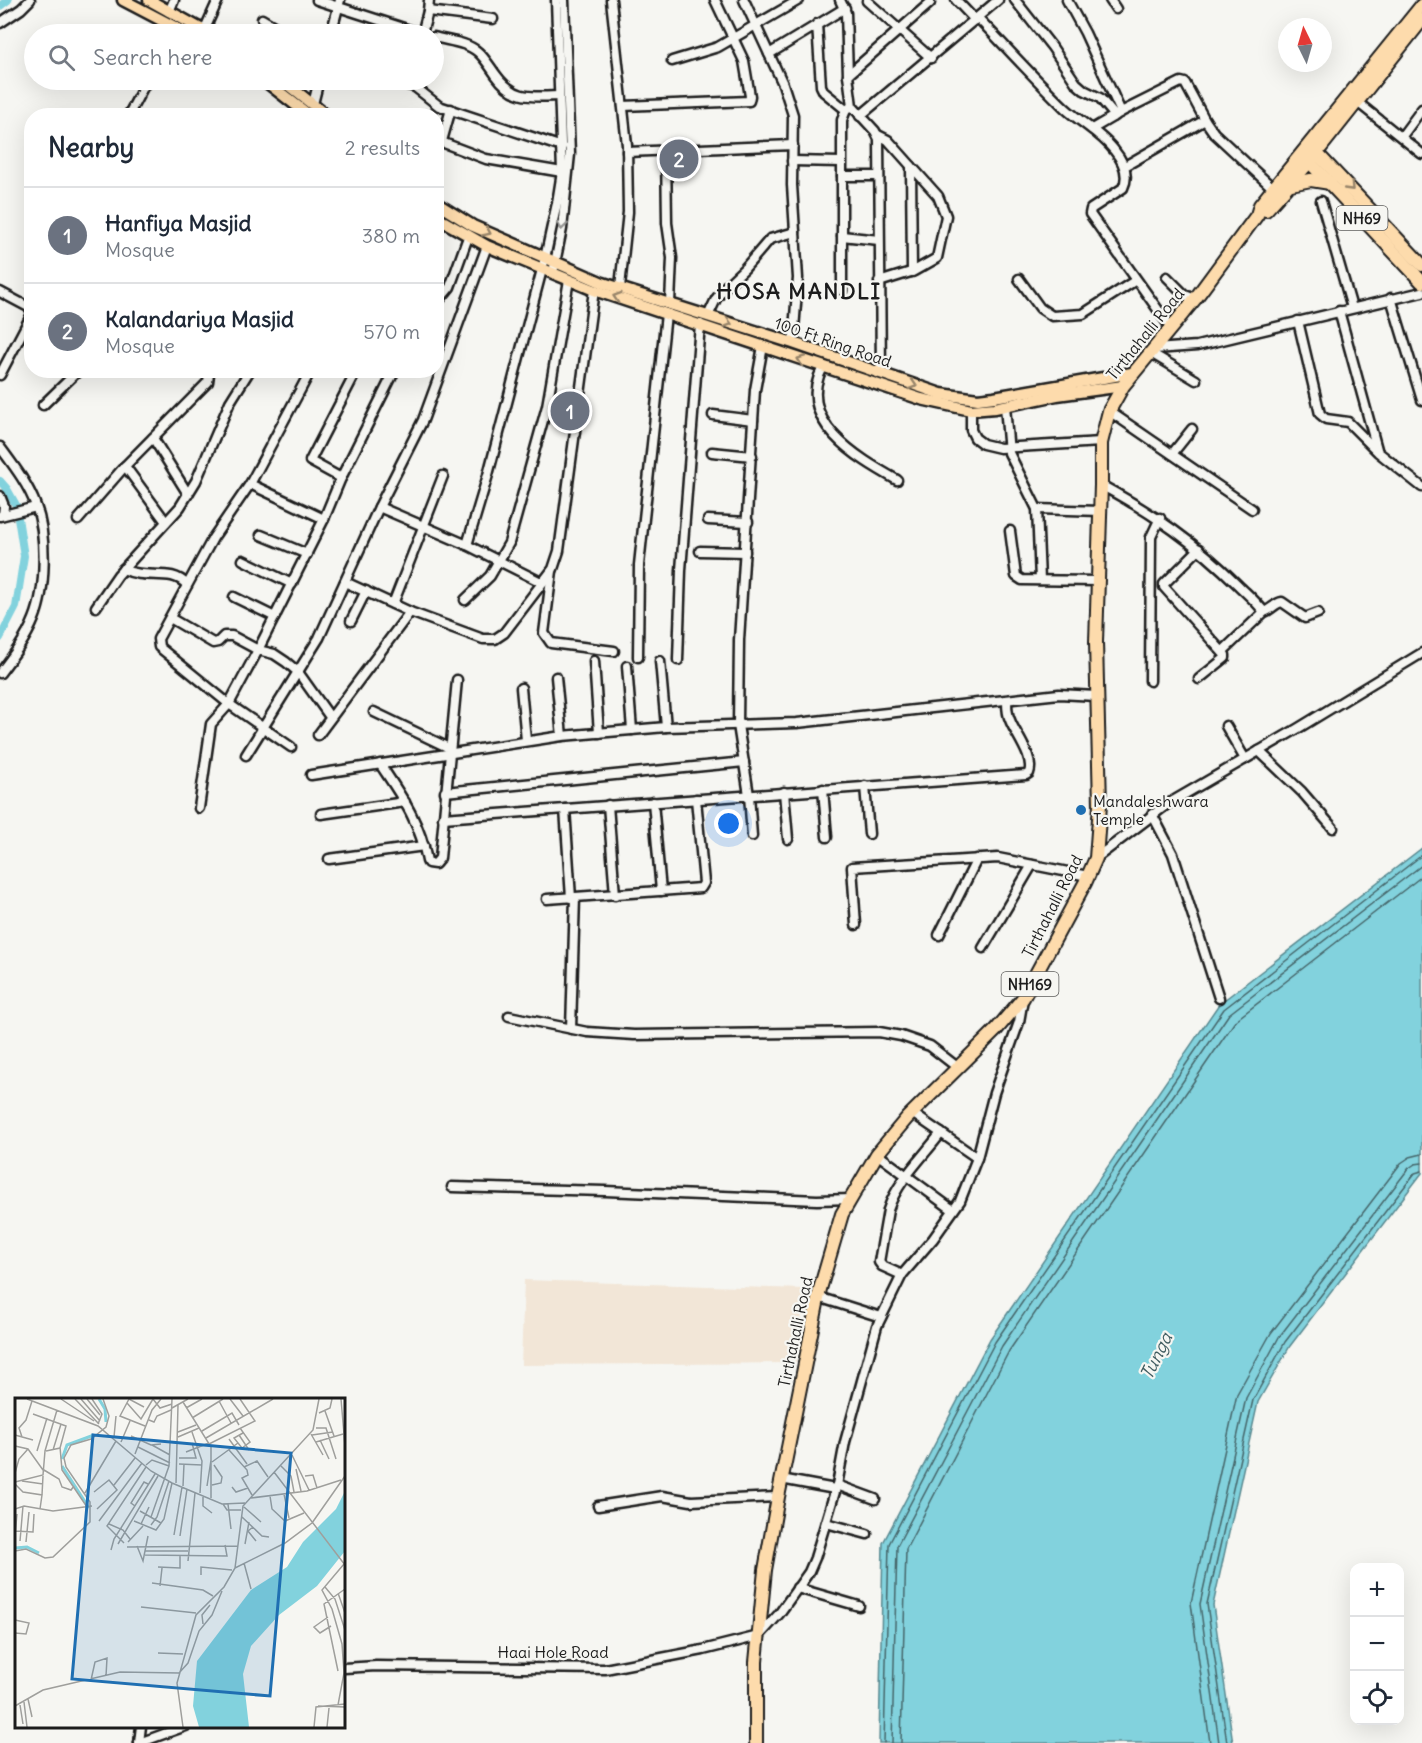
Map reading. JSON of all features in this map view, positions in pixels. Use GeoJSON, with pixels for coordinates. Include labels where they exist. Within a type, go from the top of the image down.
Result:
{"type":"FeatureCollection","features":[{"type":"Feature","properties":{"kind":"highway"},"geometry":{"type":"LineString","coordinates":[[1309,153],[1422,5]]}},
{"type":"Feature","properties":{"kind":"highway"},"geometry":{"type":"LineString","coordinates":[[1309,153],[1329,136],[1422,20]]}},
{"type":"Feature","properties":{"kind":"highway"},"geometry":{"type":"LineString","coordinates":[[1329,136],[1328,145],[1332,169]]}},
{"type":"Feature","properties":{"kind":"highway","name":"NH69"},"geometry":{"type":"LineString","coordinates":[[1309,153],[1332,169],[1422,265]]}},
{"type":"Feature","properties":{"kind":"highway","name":"NH69"},"geometry":{"type":"LineString","coordinates":[[1309,153],[1330,183],[1422,282]]}},
{"type":"Feature","properties":{"kind":"highway","name":"NH169"},"geometry":{"type":"LineString","coordinates":[[1257,215],[1267,209],[1291,184],[1309,153]]}},
{"type":"Feature","properties":{"kind":"highway","name":"Tirthahalli Road"},"geometry":{"type":"LineString","coordinates":[[756,1743],[755,1708],[765,1570],[818,1297],[842,1214],[877,1155],[912,1113],[996,1030],[1023,998],[1096,858],[1100,805],[1096,696],[1101,442],[1109,411],[1132,373],[1195,299],[1257,215],[1260,205],[1309,153]]}},
{"type":"Feature","properties":{"kind":"highway"},"geometry":{"type":"LineString","coordinates":[[1291,184],[1311,180],[1330,183]]}},
{"type":"Feature","properties":{"kind":"main road"},"geometry":{"type":"LineString","coordinates":[[123,0],[160,24]]}},
{"type":"Feature","properties":{"kind":"main road"},"geometry":{"type":"LineString","coordinates":[[149,0],[191,24]]}},
{"type":"Feature","properties":{"kind":"main road"},"geometry":{"type":"LineString","coordinates":[[277,90],[300,108]]}},
{"type":"Feature","properties":{"kind":"main road"},"geometry":{"type":"LineString","coordinates":[[295,90],[318,108]]}},
{"type":"Feature","properties":{"kind":"main road","name":"100 Ft Ring Road"},"geometry":{"type":"LineString","coordinates":[[444,208],[473,226],[549,265],[569,280],[594,290],[794,343],[941,394],[978,399],[1132,373]]}},
{"type":"Feature","properties":{"kind":"main road","name":"100 Ft Ring Road"},"geometry":{"type":"LineString","coordinates":[[444,222],[488,246],[620,287],[668,308]]}},
{"type":"Feature","properties":{"kind":"main road","name":"100 Ft Ring Road"},"geometry":{"type":"LineString","coordinates":[[704,320],[763,346],[823,368],[921,399],[971,410],[1123,386]]}},
{"type":"Feature","properties":{"kind":"street"},"geometry":{"type":"LineString","coordinates":[[0,23],[30,0]]}},
{"type":"Feature","properties":{"kind":"street"},"geometry":{"type":"LineString","coordinates":[[169,12],[174,0]]}},
{"type":"Feature","properties":{"kind":"street"},"geometry":{"type":"LineString","coordinates":[[210,24],[218,0]]}},
{"type":"Feature","properties":{"kind":"street"},"geometry":{"type":"LineString","coordinates":[[317,0],[339,4],[396,24]]}},
{"type":"Feature","properties":{"kind":"street"},"geometry":{"type":"LineString","coordinates":[[426,24],[429,0]]}},
{"type":"Feature","properties":{"kind":"street"},"geometry":{"type":"LineString","coordinates":[[549,265],[562,171],[556,0]]}},
{"type":"Feature","properties":{"kind":"street"},"geometry":{"type":"LineString","coordinates":[[466,545],[549,265],[562,229],[570,154],[564,0]]}},
{"type":"Feature","properties":{"kind":"street"},"geometry":{"type":"LineString","coordinates":[[611,0],[627,152],[628,212],[620,287]]}},
{"type":"Feature","properties":{"kind":"street"},"geometry":{"type":"LineString","coordinates":[[623,106],[749,101],[744,61],[715,0]]}},
{"type":"Feature","properties":{"kind":"street"},"geometry":{"type":"LineString","coordinates":[[744,0],[783,84],[793,115],[792,161],[798,278],[794,343]]}},
{"type":"Feature","properties":{"kind":"street"},"geometry":{"type":"LineString","coordinates":[[672,61],[718,47],[799,0]]}},
{"type":"Feature","properties":{"kind":"street"},"geometry":{"type":"LineString","coordinates":[[956,0],[1066,109],[1115,150],[1125,166],[1126,176],[1123,188],[1091,209],[1090,214],[1171,328]]}},
{"type":"Feature","properties":{"kind":"street"},"geometry":{"type":"LineString","coordinates":[[860,116],[998,0]]}},
{"type":"Feature","properties":{"kind":"street"},"geometry":{"type":"LineString","coordinates":[[1015,0],[1052,47],[1076,83],[1100,98],[1118,114]]}},
{"type":"Feature","properties":{"kind":"street"},"geometry":{"type":"LineString","coordinates":[[1066,0],[1085,33],[1118,114]]}},
{"type":"Feature","properties":{"kind":"street"},"geometry":{"type":"LineString","coordinates":[[1110,0],[1116,9]]}},
{"type":"Feature","properties":{"kind":"street"},"geometry":{"type":"LineString","coordinates":[[867,1],[931,58]]}},
{"type":"Feature","properties":{"kind":"street"},"geometry":{"type":"LineString","coordinates":[[848,75],[930,3]]}},
{"type":"Feature","properties":{"kind":"street"},"geometry":{"type":"LineString","coordinates":[[334,24],[339,4]]}},
{"type":"Feature","properties":{"kind":"street"},"geometry":{"type":"LineString","coordinates":[[769,54],[817,24],[842,4]]}},
{"type":"Feature","properties":{"kind":"street"},"geometry":{"type":"LineString","coordinates":[[842,4],[849,108],[842,120],[842,291]]}},
{"type":"Feature","properties":{"kind":"street"},"geometry":{"type":"LineString","coordinates":[[428,11],[493,19]]}},
{"type":"Feature","properties":{"kind":"street"},"geometry":{"type":"LineString","coordinates":[[262,19],[270,24]]}},
{"type":"Feature","properties":{"kind":"street"},"geometry":{"type":"LineString","coordinates":[[817,24],[821,86],[824,92],[860,116],[878,135],[888,140],[938,196],[946,216],[937,258],[912,272],[879,282]]}},
{"type":"Feature","properties":{"kind":"street"},"geometry":{"type":"LineString","coordinates":[[444,40],[470,46],[480,53],[501,82],[514,93],[528,97],[559,96]]}},
{"type":"Feature","properties":{"kind":"street"},"geometry":{"type":"LineString","coordinates":[[1092,129],[1181,82],[1188,86],[1205,120],[1222,142],[1274,189]]}},
{"type":"Feature","properties":{"kind":"street"},"geometry":{"type":"LineString","coordinates":[[132,108],[142,90]]}},
{"type":"Feature","properties":{"kind":"street"},"geometry":{"type":"LineString","coordinates":[[313,104],[316,90]]}},
{"type":"Feature","properties":{"kind":"street"},"geometry":{"type":"LineString","coordinates":[[420,90],[439,106],[561,147]]}},
{"type":"Feature","properties":{"kind":"street"},"geometry":{"type":"LineString","coordinates":[[1356,101],[1422,154]]}},
{"type":"Feature","properties":{"kind":"street"},"geometry":{"type":"LineString","coordinates":[[444,128],[451,109]]}},
{"type":"Feature","properties":{"kind":"street"},"geometry":{"type":"LineString","coordinates":[[1402,136],[1422,109]]}},
{"type":"Feature","properties":{"kind":"street"},"geometry":{"type":"LineString","coordinates":[[1125,166],[1205,120]]}},
{"type":"Feature","properties":{"kind":"street"},"geometry":{"type":"LineString","coordinates":[[878,135],[881,374]]}},
{"type":"Feature","properties":{"kind":"street"},"geometry":{"type":"LineString","coordinates":[[444,143],[486,159],[562,171]]}},
{"type":"Feature","properties":{"kind":"street"},"geometry":{"type":"LineString","coordinates":[[627,152],[793,145]]}},
{"type":"Feature","properties":{"kind":"street"},"geometry":{"type":"LineString","coordinates":[[638,657],[639,565],[672,258],[667,223],[666,150]]}},
{"type":"Feature","properties":{"kind":"street"},"geometry":{"type":"LineString","coordinates":[[792,161],[842,162]]}},
{"type":"Feature","properties":{"kind":"street"},"geometry":{"type":"LineString","coordinates":[[911,166],[912,272]]}},
{"type":"Feature","properties":{"kind":"street"},"geometry":{"type":"LineString","coordinates":[[842,176],[878,176]]}},
{"type":"Feature","properties":{"kind":"street"},"geometry":{"type":"LineString","coordinates":[[1321,201],[1352,308]]}},
{"type":"Feature","properties":{"kind":"street"},"geometry":{"type":"LineString","coordinates":[[678,660],[681,570],[704,320],[716,299],[770,239],[795,232]]}},
{"type":"Feature","properties":{"kind":"street"},"geometry":{"type":"LineString","coordinates":[[842,236],[879,240]]}},
{"type":"Feature","properties":{"kind":"street"},"geometry":{"type":"LineString","coordinates":[[444,294],[450,287],[468,237]]}},
{"type":"Feature","properties":{"kind":"street"},"geometry":{"type":"LineString","coordinates":[[444,363],[488,246]]}},
{"type":"Feature","properties":{"kind":"street"},"geometry":{"type":"LineString","coordinates":[[1167,277],[1185,295],[1195,299]]}},
{"type":"Feature","properties":{"kind":"street"},"geometry":{"type":"LineString","coordinates":[[1019,279],[1040,308],[1052,316],[1083,314],[1136,280]]}},
{"type":"Feature","properties":{"kind":"street"},"geometry":{"type":"LineString","coordinates":[[465,600],[490,576],[510,543],[547,406],[569,280]]}},
{"type":"Feature","properties":{"kind":"street"},"geometry":{"type":"LineString","coordinates":[[594,290],[559,552],[552,571],[544,633],[547,641],[551,643],[614,651]]}},
{"type":"Feature","properties":{"kind":"street"},"geometry":{"type":"LineString","coordinates":[[0,292],[24,305]]}},
{"type":"Feature","properties":{"kind":"street"},"geometry":{"type":"LineString","coordinates":[[1153,351],[1197,346],[1422,292]]}},
{"type":"Feature","properties":{"kind":"street"},"geometry":{"type":"LineString","coordinates":[[1391,298],[1422,400]]}},
{"type":"Feature","properties":{"kind":"street"},"geometry":{"type":"LineString","coordinates":[[1339,311],[1377,449]]}},
{"type":"Feature","properties":{"kind":"street"},"geometry":{"type":"LineString","coordinates":[[1298,321],[1320,414],[1326,419],[1348,422],[1422,487]]}},
{"type":"Feature","properties":{"kind":"street"},"geometry":{"type":"LineString","coordinates":[[0,375],[24,329]]}},
{"type":"Feature","properties":{"kind":"street"},"geometry":{"type":"LineString","coordinates":[[752,836],[749,795],[738,725],[739,640],[755,390],[763,346]]}},
{"type":"Feature","properties":{"kind":"street"},"geometry":{"type":"LineString","coordinates":[[1153,351],[1196,380]]}},
{"type":"Feature","properties":{"kind":"street"},"geometry":{"type":"LineString","coordinates":[[823,368],[815,384],[817,406],[829,431],[854,455],[897,480]]}},
{"type":"Feature","properties":{"kind":"street"},"geometry":{"type":"LineString","coordinates":[[44,405],[71,378]]}},
{"type":"Feature","properties":{"kind":"street"},"geometry":{"type":"LineString","coordinates":[[78,520],[125,466],[208,382],[208,378]]}},
{"type":"Feature","properties":{"kind":"street"},"geometry":{"type":"LineString","coordinates":[[96,607],[123,570],[188,494],[196,481],[230,402],[245,378]]}},
{"type":"Feature","properties":{"kind":"street"},"geometry":{"type":"LineString","coordinates":[[291,747],[229,704],[159,647],[158,639],[213,538],[250,484],[307,378]]}},
{"type":"Feature","properties":{"kind":"street"},"geometry":{"type":"LineString","coordinates":[[341,478],[310,461],[353,378]]}},
{"type":"Feature","properties":{"kind":"street"},"geometry":{"type":"LineString","coordinates":[[199,808],[209,729],[229,704],[258,650],[307,554],[341,478],[391,378]]}},
{"type":"Feature","properties":{"kind":"street"},"geometry":{"type":"LineString","coordinates":[[246,755],[319,639],[379,507],[425,414],[438,378]]}},
{"type":"Feature","properties":{"kind":"street"},"geometry":{"type":"LineString","coordinates":[[1005,406],[1007,447],[1037,509],[1041,580]]}},
{"type":"Feature","properties":{"kind":"street"},"geometry":{"type":"LineString","coordinates":[[971,410],[971,430],[982,444],[1000,448],[1101,442]]}},
{"type":"Feature","properties":{"kind":"street"},"geometry":{"type":"LineString","coordinates":[[1109,411],[1251,508]]}},
{"type":"Feature","properties":{"kind":"street"},"geometry":{"type":"LineString","coordinates":[[712,415],[753,420]]}},
{"type":"Feature","properties":{"kind":"street"},"geometry":{"type":"LineString","coordinates":[[1172,454],[1192,429]]}},
{"type":"Feature","properties":{"kind":"street"},"geometry":{"type":"LineString","coordinates":[[153,438],[188,494]]}},
{"type":"Feature","properties":{"kind":"street"},"geometry":{"type":"LineString","coordinates":[[0,447],[21,476],[33,508],[44,563],[40,602],[34,619],[22,643],[0,673]]}},
{"type":"Feature","properties":{"kind":"street"},"geometry":{"type":"LineString","coordinates":[[712,452],[752,456]]}},
{"type":"Feature","properties":{"kind":"street"},"geometry":{"type":"LineString","coordinates":[[125,466],[166,522]]}},
{"type":"Feature","properties":{"kind":"street"},"geometry":{"type":"LineString","coordinates":[[393,604],[443,476]]}},
{"type":"Feature","properties":{"kind":"street"},"geometry":{"type":"LineString","coordinates":[[250,484],[324,519]]}},
{"type":"Feature","properties":{"kind":"street"},"geometry":{"type":"LineString","coordinates":[[1101,485],[1160,518],[1227,573],[1264,612]]}},
{"type":"Feature","properties":{"kind":"street"},"geometry":{"type":"LineString","coordinates":[[0,496],[4,506],[4,515],[33,508]]}},
{"type":"Feature","properties":{"kind":"street"},"geometry":{"type":"LineString","coordinates":[[379,507],[466,545],[541,582]]}},
{"type":"Feature","properties":{"kind":"street"},"geometry":{"type":"LineString","coordinates":[[1037,509],[1100,511]]}},
{"type":"Feature","properties":{"kind":"street"},"geometry":{"type":"LineString","coordinates":[[1149,681],[1151,537],[1160,518]]}},
{"type":"Feature","properties":{"kind":"street"},"geometry":{"type":"LineString","coordinates":[[708,520],[748,522]]}},
{"type":"Feature","properties":{"kind":"street"},"geometry":{"type":"LineString","coordinates":[[1010,531],[1016,576],[1022,580],[1098,581]]}},
{"type":"Feature","properties":{"kind":"street"},"geometry":{"type":"LineString","coordinates":[[261,535],[307,554]]}},
{"type":"Feature","properties":{"kind":"street"},"geometry":{"type":"LineString","coordinates":[[1198,680],[1225,658],[1223,651],[1164,587],[1164,584],[1199,549]]}},
{"type":"Feature","properties":{"kind":"street"},"geometry":{"type":"LineString","coordinates":[[700,551],[746,552]]}},
{"type":"Feature","properties":{"kind":"street"},"geometry":{"type":"LineString","coordinates":[[243,560],[292,584]]}},
{"type":"Feature","properties":{"kind":"street"},"geometry":{"type":"LineString","coordinates":[[123,570],[132,574],[149,576],[175,576],[188,585]]}},
{"type":"Feature","properties":{"kind":"street"},"geometry":{"type":"LineString","coordinates":[[345,582],[410,612],[483,639],[495,639],[504,633],[541,582],[552,571]]}},
{"type":"Feature","properties":{"kind":"street"},"geometry":{"type":"LineString","coordinates":[[351,621],[366,591]]}},
{"type":"Feature","properties":{"kind":"street"},"geometry":{"type":"LineString","coordinates":[[234,597],[275,617]]}},
{"type":"Feature","properties":{"kind":"street"},"geometry":{"type":"LineString","coordinates":[[1223,651],[1264,612],[1280,602],[1305,618],[1318,614]]}},
{"type":"Feature","properties":{"kind":"street"},"geometry":{"type":"LineString","coordinates":[[318,735],[410,612]]}},
{"type":"Feature","properties":{"kind":"street"},"geometry":{"type":"LineString","coordinates":[[170,618],[213,643],[218,642],[224,636],[232,636],[258,650],[273,654],[298,672],[330,717]]}},
{"type":"Feature","properties":{"kind":"street"},"geometry":{"type":"LineString","coordinates":[[1096,858],[1152,814],[1422,653]]}},
{"type":"Feature","properties":{"kind":"street"},"geometry":{"type":"LineString","coordinates":[[594,661],[599,733]]}},
{"type":"Feature","properties":{"kind":"street"},"geometry":{"type":"LineString","coordinates":[[660,661],[666,727]]}},
{"type":"Feature","properties":{"kind":"street"},"geometry":{"type":"LineString","coordinates":[[627,666],[632,730]]}},
{"type":"Feature","properties":{"kind":"street"},"geometry":{"type":"LineString","coordinates":[[556,677],[562,736]]}},
{"type":"Feature","properties":{"kind":"street"},"geometry":{"type":"LineString","coordinates":[[380,764],[405,802],[420,831],[428,863],[438,862],[457,680]]}},
{"type":"Feature","properties":{"kind":"street"},"geometry":{"type":"LineString","coordinates":[[521,688],[526,740]]}},
{"type":"Feature","properties":{"kind":"street"},"geometry":{"type":"LineString","coordinates":[[311,775],[449,750],[562,736],[666,727],[797,723],[1059,694],[1096,696]]}},
{"type":"Feature","properties":{"kind":"street"},"geometry":{"type":"LineString","coordinates":[[443,818],[1029,773],[1031,767],[1021,740],[1010,720],[1007,701]]}},
{"type":"Feature","properties":{"kind":"street"},"geometry":{"type":"LineString","coordinates":[[374,712],[449,750]]}},
{"type":"Feature","properties":{"kind":"street"},"geometry":{"type":"LineString","coordinates":[[1226,726],[1245,759]]}},
{"type":"Feature","properties":{"kind":"street"},"geometry":{"type":"LineString","coordinates":[[1259,751],[1302,792],[1333,828]]}},
{"type":"Feature","properties":{"kind":"street"},"geometry":{"type":"LineString","coordinates":[[446,792],[744,762]]}},
{"type":"Feature","properties":{"kind":"street"},"geometry":{"type":"LineString","coordinates":[[865,786],[870,834]]}},
{"type":"Feature","properties":{"kind":"street"},"geometry":{"type":"LineString","coordinates":[[824,789],[827,837]]}},
{"type":"Feature","properties":{"kind":"street"},"geometry":{"type":"LineString","coordinates":[[784,792],[788,839]]}},
{"type":"Feature","properties":{"kind":"street"},"geometry":{"type":"LineString","coordinates":[[547,899],[703,886],[696,799]]}},
{"type":"Feature","properties":{"kind":"street"},"geometry":{"type":"LineString","coordinates":[[321,814],[405,802]]}},
{"type":"Feature","properties":{"kind":"street"},"geometry":{"type":"LineString","coordinates":[[653,802],[661,891]]}},
{"type":"Feature","properties":{"kind":"street"},"geometry":{"type":"LineString","coordinates":[[608,805],[615,895]]}},
{"type":"Feature","properties":{"kind":"street"},"geometry":{"type":"LineString","coordinates":[[564,808],[573,897],[571,1029]]}},
{"type":"Feature","properties":{"kind":"street"},"geometry":{"type":"LineString","coordinates":[[1152,814],[1173,854],[1219,998]]}},
{"type":"Feature","properties":{"kind":"street"},"geometry":{"type":"LineString","coordinates":[[329,859],[424,846]]}},
{"type":"Feature","properties":{"kind":"street"},"geometry":{"type":"LineString","coordinates":[[856,925],[852,867],[1006,858],[1088,876]]}},
{"type":"Feature","properties":{"kind":"street"},"geometry":{"type":"LineString","coordinates":[[939,935],[977,859]]}},
{"type":"Feature","properties":{"kind":"street"},"geometry":{"type":"LineString","coordinates":[[983,948],[1032,865]]}},
{"type":"Feature","properties":{"kind":"street"},"geometry":{"type":"LineString","coordinates":[[759,1636],[779,1614],[809,1572],[826,1523],[845,1442],[881,1317],[902,1275],[933,1239],[960,1201],[977,1158],[994,1093],[1019,1022],[1023,998]]}},
{"type":"Feature","properties":{"kind":"street"},"geometry":{"type":"LineString","coordinates":[[509,1016],[587,1032],[634,1035],[879,1032],[901,1036],[930,1046],[957,1067]]}},
{"type":"Feature","properties":{"kind":"street"},"geometry":{"type":"LineString","coordinates":[[912,1113],[977,1158]]}},
{"type":"Feature","properties":{"kind":"street"},"geometry":{"type":"LineString","coordinates":[[902,1275],[882,1266],[879,1256],[891,1202],[907,1176],[941,1133]]}},
{"type":"Feature","properties":{"kind":"street"},"geometry":{"type":"LineString","coordinates":[[877,1155],[953,1210]]}},
{"type":"Feature","properties":{"kind":"street"},"geometry":{"type":"LineString","coordinates":[[452,1187],[817,1200],[851,1199]]}},
{"type":"Feature","properties":{"kind":"street"},"geometry":{"type":"LineString","coordinates":[[818,1297],[881,1317]]}},
{"type":"Feature","properties":{"kind":"street"},"geometry":{"type":"LineString","coordinates":[[782,1479],[836,1487],[875,1499]]}},
{"type":"Feature","properties":{"kind":"street"},"geometry":{"type":"LineString","coordinates":[[598,1506],[662,1496],[691,1501],[778,1497]]}},
{"type":"Feature","properties":{"kind":"street"},"geometry":{"type":"LineString","coordinates":[[826,1523],[867,1534]]}},
{"type":"Feature","properties":{"kind":"street"},"geometry":{"type":"LineString","coordinates":[[797,1588],[859,1606]]}},
{"type":"Feature","properties":{"kind":"street","name":"Haai Hole Road"},"geometry":{"type":"LineString","coordinates":[[345,1668],[376,1666],[605,1669],[703,1650],[759,1636]]}},
{"type":"Feature","properties":{"kind":"street"},"geometry":{"type":"LineString","coordinates":[[141,1728],[139,1743],[180,1728]]}},
{"type":"Feature","properties":{"kind":"shaded area"},"geometry":{"type":"Polygon","coordinates":[[[524,1280],[805,1289],[796,1363],[521,1365],[524,1280]]]}},
{"type":"Feature","properties":{"kind":"water","name":"Tunga"},"geometry":{"type":"Polygon","coordinates":[[[1422,848],[1422,1173],[1290,1346],[1258,1402],[1213,1605],[1233,1743],[879,1743],[883,1543],[990,1339],[1219,1004],[1422,848]]]}},
{"type":"Feature","properties":{"kind":"waterway"},"geometry":{"type":"LineString","coordinates":[[0,6],[8,0]]}},
{"type":"Feature","properties":{"kind":"waterway"},"geometry":{"type":"LineString","coordinates":[[0,481],[16,505],[24,556],[16,607],[0,638]]}},
{"type":"Feature","properties":{"kind":"place","name":"Kalandariya Masjid"},"geometry":{"type":"Point","coordinates":[679,159]}},
{"type":"Feature","properties":{"kind":"place","name":"Hanfiya Masjid"},"geometry":{"type":"Point","coordinates":[570,411]}},
{"type":"Feature","properties":{"kind":"place","name":"Mandaleshwara Temple"},"geometry":{"type":"Point","coordinates":[1081,810]}},
{"type":"Feature","properties":{"kind":"district","name":"HOSA MANDLI"},"geometry":{"type":"Point","coordinates":[799,291]}}]}
